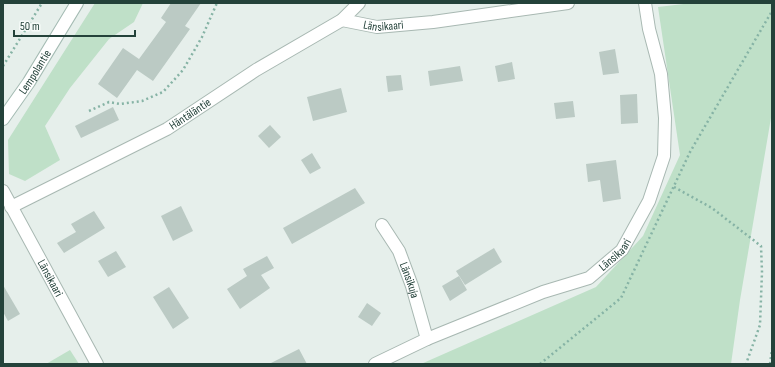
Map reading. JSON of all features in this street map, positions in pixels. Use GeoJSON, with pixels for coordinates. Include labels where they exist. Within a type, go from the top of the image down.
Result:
{"type":"FeatureCollection","features":[{"type":"Feature","properties":{"kind":"street","name":"Lempolantie"},"geometry":{"type":"LineString","coordinates":[[3,119],[29,82],[77,3]]}},
{"type":"Feature","properties":{"kind":"street","name":"Häntäläntie"},"geometry":{"type":"LineString","coordinates":[[11,207],[168,129],[256,70],[342,20],[359,3]]}},
{"type":"Feature","properties":{"kind":"street","name":"Länsikaari"},"geometry":{"type":"LineString","coordinates":[[342,20],[377,27],[433,22],[568,3]]}},
{"type":"Feature","properties":{"kind":"street","name":"Länsikaari"},"geometry":{"type":"LineString","coordinates":[[375,364],[427,339],[543,292],[589,278],[622,250],[649,201],[664,156],[666,118],[661,74],[649,29],[645,3]]}},
{"type":"Feature","properties":{"kind":"street","name":"Länsikaari"},"geometry":{"type":"LineString","coordinates":[[3,191],[97,364]]}},
{"type":"Feature","properties":{"kind":"street","name":"Länsikuja"},"geometry":{"type":"LineString","coordinates":[[382,225],[398,251],[412,286],[427,339]]}},
{"type":"Feature","properties":{"kind":"path"},"geometry":{"type":"LineString","coordinates":[[3,66],[42,3]]}},
{"type":"Feature","properties":{"kind":"path"},"geometry":{"type":"LineString","coordinates":[[89,111],[109,102],[120,104],[142,101],[163,92],[183,70],[202,37],[217,3]]}},
{"type":"Feature","properties":{"kind":"path"},"geometry":{"type":"LineString","coordinates":[[674,187],[712,208],[761,246],[762,272],[760,325],[746,364]]}},
{"type":"Feature","properties":{"kind":"path"},"geometry":{"type":"LineString","coordinates":[[770,364],[772,349]]}},
{"type":"Feature","properties":{"kind":"green space"},"geometry":{"type":"Polygon","coordinates":[[[95,3],[143,3],[134,22],[109,39],[70,88],[45,126],[60,160],[25,181],[9,174],[8,140],[95,3]]]}},
{"type":"Feature","properties":{"kind":"green space"},"geometry":{"type":"Polygon","coordinates":[[[692,3],[772,3],[772,112],[740,300],[731,364],[421,364],[596,287],[643,236],[680,155],[658,7],[692,3]]]}},
{"type":"Feature","properties":{"kind":"green space"},"geometry":{"type":"Polygon","coordinates":[[[70,350],[79,364],[46,364],[70,350]]]}},
{"type":"Feature","properties":{"kind":"building"},"geometry":{"type":"Polygon","coordinates":[[[171,3],[201,3],[185,26],[190,29],[153,81],[137,70],[117,98],[98,84],[123,48],[139,59],[166,22],[161,18],[171,3]]]}},
{"type":"Feature","properties":{"kind":"building"},"geometry":{"type":"Polygon","coordinates":[[[615,49],[619,73],[603,75],[599,52],[615,49]]]}},
{"type":"Feature","properties":{"kind":"building"},"geometry":{"type":"Polygon","coordinates":[[[512,62],[515,79],[498,82],[495,66],[512,62]]]}},
{"type":"Feature","properties":{"kind":"building"},"geometry":{"type":"Polygon","coordinates":[[[460,66],[463,81],[430,86],[428,71],[460,66]]]}},
{"type":"Feature","properties":{"kind":"building"},"geometry":{"type":"Polygon","coordinates":[[[401,75],[403,90],[388,92],[386,76],[401,75]]]}},
{"type":"Feature","properties":{"kind":"building"},"geometry":{"type":"Polygon","coordinates":[[[341,88],[347,112],[313,121],[307,97],[341,88]]]}},
{"type":"Feature","properties":{"kind":"building"},"geometry":{"type":"Polygon","coordinates":[[[637,94],[638,123],[621,124],[620,95],[637,94]]]}},
{"type":"Feature","properties":{"kind":"building"},"geometry":{"type":"Polygon","coordinates":[[[573,101],[575,117],[556,119],[554,103],[573,101]]]}},
{"type":"Feature","properties":{"kind":"building"},"geometry":{"type":"Polygon","coordinates":[[[113,107],[119,120],[81,138],[75,126],[113,107]]]}},
{"type":"Feature","properties":{"kind":"building"},"geometry":{"type":"Polygon","coordinates":[[[270,125],[281,137],[269,148],[258,136],[270,125]]]}},
{"type":"Feature","properties":{"kind":"building"},"geometry":{"type":"Polygon","coordinates":[[[312,153],[321,168],[310,174],[301,160],[312,153]]]}},
{"type":"Feature","properties":{"kind":"building"},"geometry":{"type":"Polygon","coordinates":[[[616,160],[621,199],[603,202],[600,180],[588,182],[586,164],[616,160]]]}},
{"type":"Feature","properties":{"kind":"building"},"geometry":{"type":"Polygon","coordinates":[[[355,188],[365,203],[292,244],[283,228],[355,188]]]}},
{"type":"Feature","properties":{"kind":"building"},"geometry":{"type":"Polygon","coordinates":[[[181,206],[193,231],[173,241],[161,216],[181,206]]]}},
{"type":"Feature","properties":{"kind":"building"},"geometry":{"type":"Polygon","coordinates":[[[94,211],[105,228],[64,253],[57,243],[76,232],[71,224],[94,211]]]}},
{"type":"Feature","properties":{"kind":"building"},"geometry":{"type":"Polygon","coordinates":[[[494,248],[502,262],[465,285],[456,271],[494,248]]]}},
{"type":"Feature","properties":{"kind":"building"},"geometry":{"type":"Polygon","coordinates":[[[116,251],[126,267],[108,277],[98,261],[116,251]]]}},
{"type":"Feature","properties":{"kind":"building"},"geometry":{"type":"Polygon","coordinates":[[[267,256],[274,268],[261,275],[270,288],[240,309],[227,289],[247,276],[243,269],[267,256]]]}},
{"type":"Feature","properties":{"kind":"building"},"geometry":{"type":"Polygon","coordinates":[[[459,276],[467,290],[450,301],[442,286],[459,276]]]}},
{"type":"Feature","properties":{"kind":"building"},"geometry":{"type":"Polygon","coordinates":[[[3,285],[20,314],[8,321],[3,312],[3,285]]]}},
{"type":"Feature","properties":{"kind":"building"},"geometry":{"type":"Polygon","coordinates":[[[169,287],[189,318],[173,329],[153,297],[169,287]]]}},
{"type":"Feature","properties":{"kind":"building"},"geometry":{"type":"Polygon","coordinates":[[[367,303],[381,313],[372,326],[358,317],[367,303]]]}},
{"type":"Feature","properties":{"kind":"building"},"geometry":{"type":"Polygon","coordinates":[[[299,349],[307,364],[269,364],[299,349]]]}}]}
